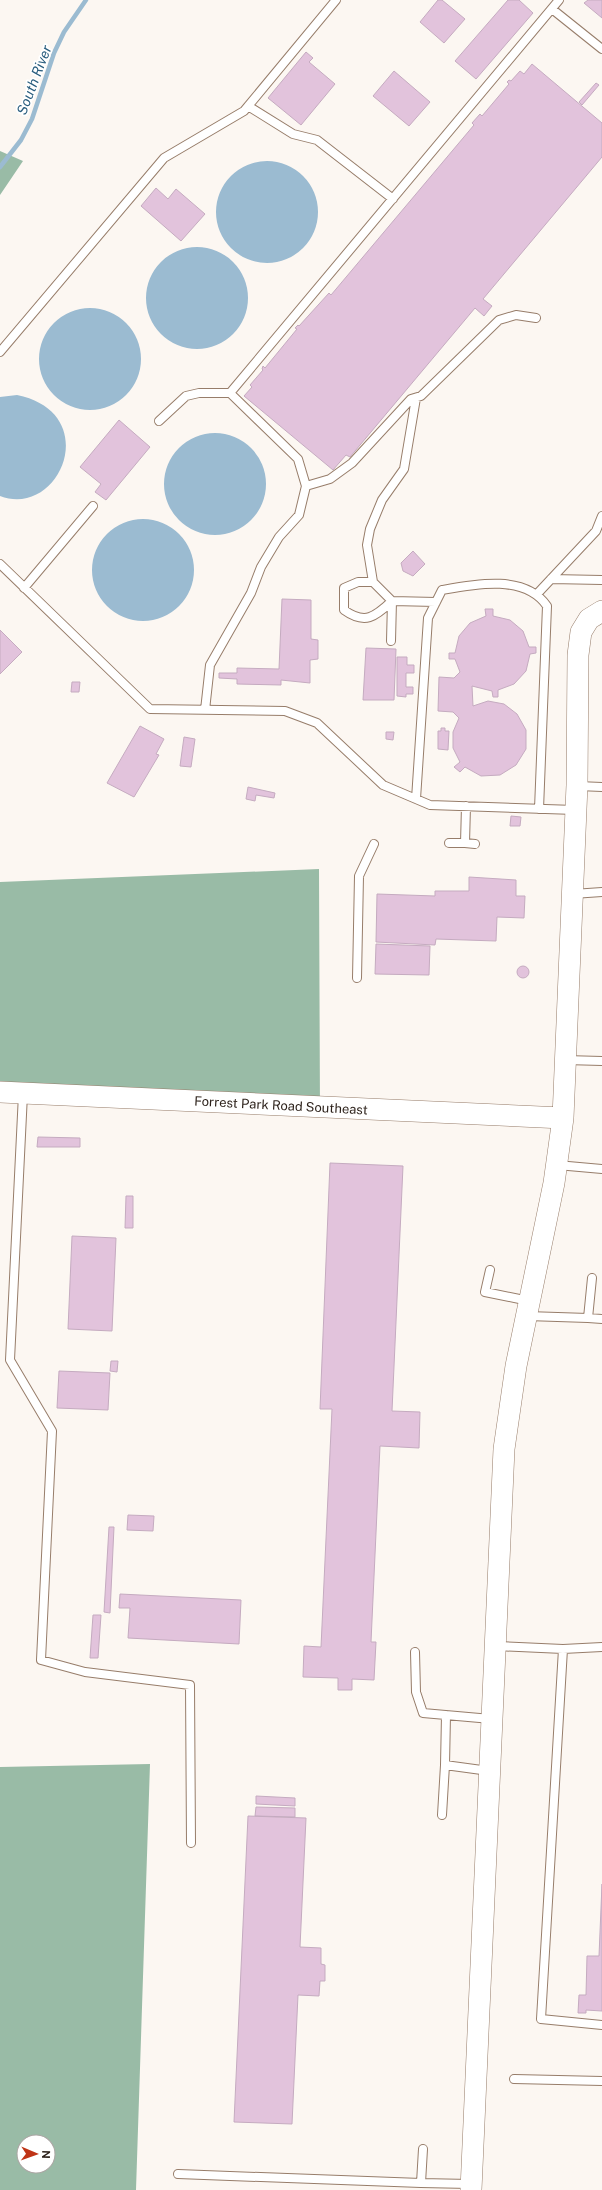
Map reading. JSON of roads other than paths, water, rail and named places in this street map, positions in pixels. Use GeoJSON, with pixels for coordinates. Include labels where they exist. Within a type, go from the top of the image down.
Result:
{"type":"FeatureCollection","features":[{"type":"Feature","properties":{"kind":"street"},"geometry":{"type":"LineString","coordinates":[[471,2187],[504,1450],[516,1366],[556,1165],[563,1118],[577,786],[578,655],[581,632],[595,615]]}},
{"type":"Feature","properties":{"kind":"street","name":"Forrest Park Road Southeast"},"geometry":{"type":"LineString","coordinates":[[0,1092],[563,1118]]}},
{"type":"Feature","properties":{"kind":"lane"},"geometry":{"type":"LineString","coordinates":[[0,352],[164,158],[244,111],[336,0]]}},
{"type":"Feature","properties":{"kind":"lane"},"geometry":{"type":"LineString","coordinates":[[230,393],[559,0]]}},
{"type":"Feature","properties":{"kind":"lane"},"geometry":{"type":"LineString","coordinates":[[552,9],[602,48]]}},
{"type":"Feature","properties":{"kind":"lane"},"geometry":{"type":"LineString","coordinates":[[248,106],[293,134],[317,140],[393,199]]}},
{"type":"Feature","properties":{"kind":"lane"},"geometry":{"type":"LineString","coordinates":[[306,486],[330,479],[352,463],[411,399],[422,396],[499,320],[516,315],[536,318]]}},
{"type":"Feature","properties":{"kind":"lane"},"geometry":{"type":"LineString","coordinates":[[159,421],[186,396],[199,393],[230,393],[298,459],[306,486],[299,515],[279,537],[261,567],[251,593],[210,665],[205,710]]}},
{"type":"Feature","properties":{"kind":"lane"},"geometry":{"type":"LineString","coordinates":[[391,641],[392,601],[373,582],[367,545],[370,529],[382,500],[404,469],[411,436],[416,398]]}},
{"type":"Feature","properties":{"kind":"lane"},"geometry":{"type":"LineString","coordinates":[[24,588],[94,506]]}},
{"type":"Feature","properties":{"kind":"lane"},"geometry":{"type":"LineString","coordinates":[[537,594],[596,531],[602,516]]}},
{"type":"Feature","properties":{"kind":"lane"},"geometry":{"type":"LineString","coordinates":[[0,564],[150,709],[284,711],[317,723],[382,785],[430,805],[576,810]]}},
{"type":"Feature","properties":{"kind":"lane"},"geometry":{"type":"LineString","coordinates":[[551,579],[602,580]]}},
{"type":"Feature","properties":{"kind":"lane"},"geometry":{"type":"LineString","coordinates":[[373,582],[358,582],[344,588],[344,610],[354,617],[370,618],[392,601],[436,602]]}},
{"type":"Feature","properties":{"kind":"lane"},"geometry":{"type":"LineString","coordinates":[[416,799],[428,618],[442,590],[464,586],[514,586],[529,589],[537,594],[547,606],[540,809]]}},
{"type":"Feature","properties":{"kind":"lane"},"geometry":{"type":"LineString","coordinates":[[577,786],[602,787]]}},
{"type":"Feature","properties":{"kind":"lane"},"geometry":{"type":"LineString","coordinates":[[465,843],[466,806]]}},
{"type":"Feature","properties":{"kind":"lane"},"geometry":{"type":"LineString","coordinates":[[357,978],[359,876],[374,844]]}},
{"type":"Feature","properties":{"kind":"lane"},"geometry":{"type":"LineString","coordinates":[[449,844],[475,844]]}},
{"type":"Feature","properties":{"kind":"lane"},"geometry":{"type":"LineString","coordinates":[[572,894],[602,892]]}},
{"type":"Feature","properties":{"kind":"lane"},"geometry":{"type":"LineString","coordinates":[[565,1060],[602,1061]]}},
{"type":"Feature","properties":{"kind":"lane"},"geometry":{"type":"LineString","coordinates":[[23,1093],[10,1360],[52,1431],[41,1660],[85,1672],[190,1685],[191,1843]]}},
{"type":"Feature","properties":{"kind":"lane"},"geometry":{"type":"LineString","coordinates":[[556,1165],[602,1169]]}},
{"type":"Feature","properties":{"kind":"lane"},"geometry":{"type":"LineString","coordinates":[[490,1270],[485,1292],[528,1308],[602,1319]]}},
{"type":"Feature","properties":{"kind":"lane"},"geometry":{"type":"LineString","coordinates":[[588,1318],[592,1278]]}},
{"type":"Feature","properties":{"kind":"lane"},"geometry":{"type":"LineString","coordinates":[[495,1646],[563,1648],[602,1647]]}},
{"type":"Feature","properties":{"kind":"lane"},"geometry":{"type":"LineString","coordinates":[[563,1648],[542,2019],[602,2025]]}},
{"type":"Feature","properties":{"kind":"lane"},"geometry":{"type":"LineString","coordinates":[[415,1652],[416,1692],[423,1713],[492,1719]]}},
{"type":"Feature","properties":{"kind":"lane"},"geometry":{"type":"LineString","coordinates":[[442,1814],[446,1715]]}},
{"type":"Feature","properties":{"kind":"lane"},"geometry":{"type":"LineString","coordinates":[[445,1765],[489,1771]]}},
{"type":"Feature","properties":{"kind":"lane"},"geometry":{"type":"LineString","coordinates":[[514,2079],[602,2082]]}},
{"type":"Feature","properties":{"kind":"lane"},"geometry":{"type":"LineString","coordinates":[[421,2183],[423,2149]]}},
{"type":"Feature","properties":{"kind":"lane"},"geometry":{"type":"LineString","coordinates":[[178,2174],[421,2183],[471,2187]]}},
{"type":"Feature","properties":{"kind":"water"},"geometry":{"type":"Polygon","coordinates":[[[267,161],[287,165],[295,169],[303,176],[310,184],[314,192],[318,212],[314,232],[310,240],[303,248],[295,255],[287,259],[267,263],[247,259],[239,255],[231,248],[224,240],[220,232],[216,212],[220,192],[224,184],[231,176],[239,169],[247,165],[267,161]]]}},
{"type":"Feature","properties":{"kind":"water"},"geometry":{"type":"Polygon","coordinates":[[[197,247],[217,251],[225,255],[233,262],[240,270],[244,278],[248,298],[244,318],[240,326],[233,334],[225,341],[217,345],[197,349],[177,345],[169,341],[161,334],[154,326],[150,318],[146,298],[150,278],[154,270],[161,262],[169,255],[177,251],[197,247]]]}},
{"type":"Feature","properties":{"kind":"water"},"geometry":{"type":"Polygon","coordinates":[[[90,308],[110,312],[118,316],[126,323],[133,331],[137,339],[141,359],[137,379],[133,387],[126,395],[118,402],[110,406],[90,410],[70,406],[62,402],[54,395],[47,387],[43,379],[39,359],[43,339],[47,331],[54,323],[62,316],[70,312],[90,308]]]}},
{"type":"Feature","properties":{"kind":"water"},"geometry":{"type":"Polygon","coordinates":[[[17,395],[44,405],[59,422],[66,441],[64,461],[55,479],[40,492],[22,499],[0,496],[0,397],[17,395]]]}},
{"type":"Feature","properties":{"kind":"water"},"geometry":{"type":"Polygon","coordinates":[[[215,433],[225,434],[244,441],[258,455],[265,474],[265,494],[258,513],[244,527],[225,534],[215,535],[205,534],[186,527],[172,513],[165,494],[164,484],[165,474],[172,455],[186,441],[205,434],[215,433]]]}},
{"type":"Feature","properties":{"kind":"water"},"geometry":{"type":"Polygon","coordinates":[[[143,519],[162,523],[179,534],[190,551],[194,570],[190,589],[179,606],[162,617],[143,621],[124,617],[107,606],[96,589],[92,570],[96,551],[107,534],[124,523],[143,519]]]}},
{"type":"Feature","properties":{"kind":"waterway","name":"South River"},"geometry":{"type":"LineString","coordinates":[[0,167],[21,140],[32,119],[54,53],[64,32],[86,0]]}}]}
